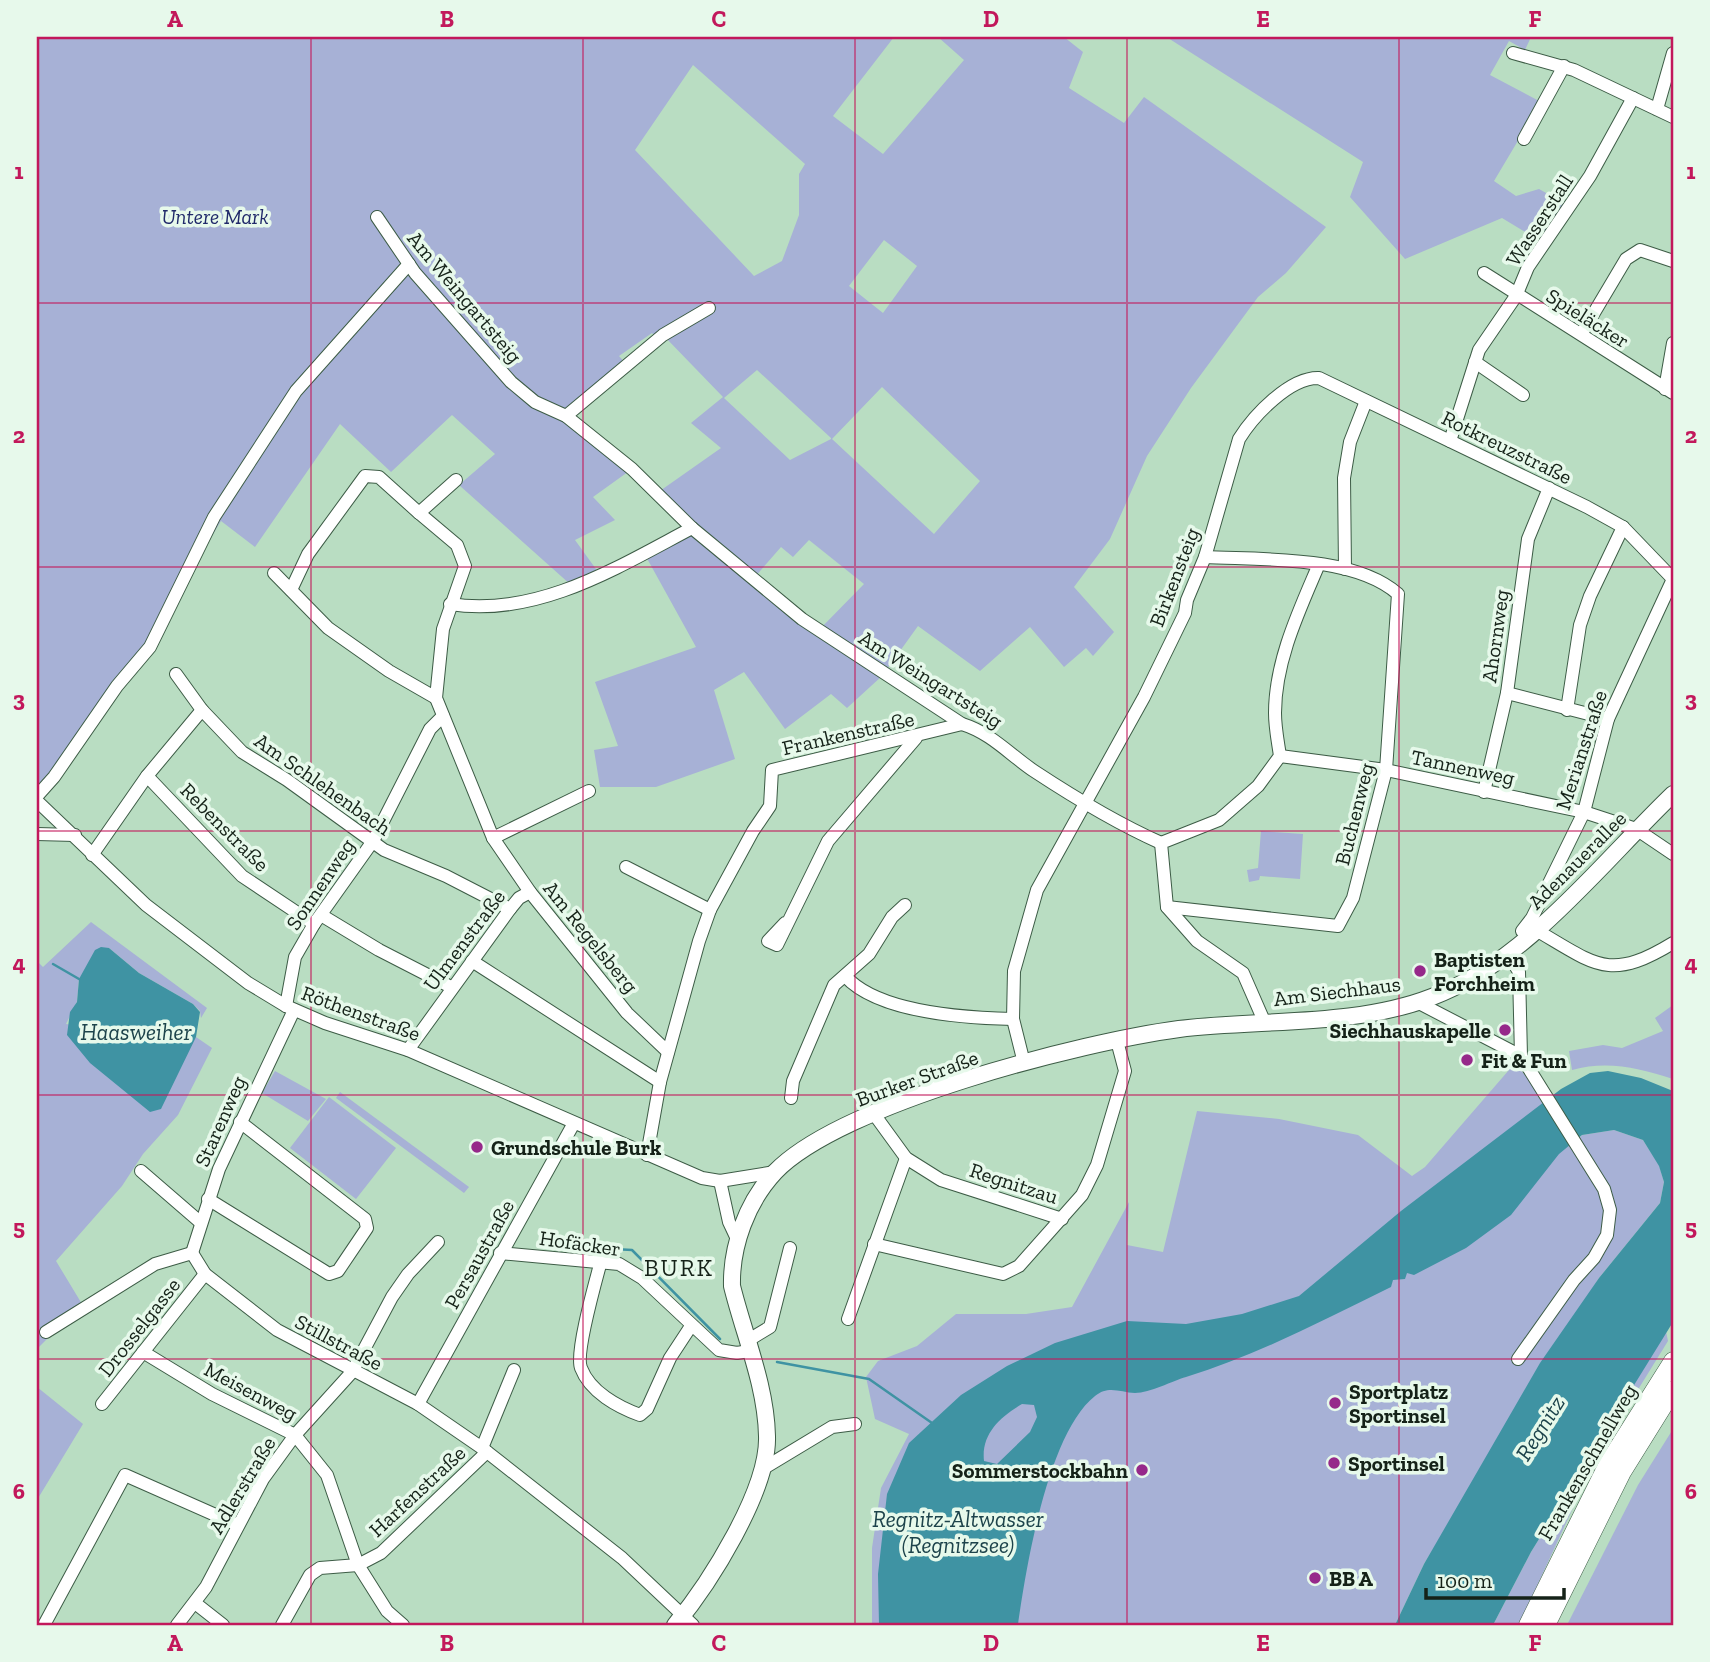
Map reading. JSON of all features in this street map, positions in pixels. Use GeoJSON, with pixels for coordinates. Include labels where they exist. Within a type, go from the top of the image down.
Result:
{"type":"FeatureCollection","features":[{"type":"Feature","properties":{"kind":"highway","name":"Frankenschnellweg"},"geometry":{"type":"LineString","coordinates":[[1528,1625],[1595,1486],[1673,1361]]}},
{"type":"Feature","properties":{"kind":"highway","name":"Frankenschnellweg"},"geometry":{"type":"LineString","coordinates":[[1546,1625],[1622,1472],[1673,1390]]}},
{"type":"Feature","properties":{"kind":"main road","name":"Adenauerallee"},"geometry":{"type":"LineString","coordinates":[[1509,955],[1529,930],[1673,794]]}},
{"type":"Feature","properties":{"kind":"main road","name":"Am Siechhaus"},"geometry":{"type":"LineString","coordinates":[[1264,1021],[1373,1012],[1417,1002],[1467,981],[1509,955]]}},
{"type":"Feature","properties":{"kind":"main road","name":"Burker Straße"},"geometry":{"type":"LineString","coordinates":[[684,1622],[748,1508],[764,1468],[768,1437],[765,1410],[732,1286],[737,1239],[761,1192],[775,1172],[831,1133],[945,1087],[1024,1063],[1117,1041],[1179,1029],[1264,1021]]}},
{"type":"Feature","properties":{"kind":"street"},"geometry":{"type":"LineString","coordinates":[[1513,53],[1564,66],[1673,117]]}},
{"type":"Feature","properties":{"kind":"street"},"geometry":{"type":"LineString","coordinates":[[1657,109],[1673,53]]}},
{"type":"Feature","properties":{"kind":"street"},"geometry":{"type":"LineString","coordinates":[[1524,139],[1564,66]]}},
{"type":"Feature","properties":{"kind":"street","name":"Wasserstall"},"geometry":{"type":"LineString","coordinates":[[1450,440],[1479,350],[1516,296],[1528,267],[1590,176],[1633,99]]}},
{"type":"Feature","properties":{"kind":"street","name":"Am Weingartsteig"},"geometry":{"type":"LineString","coordinates":[[377,217],[409,264],[455,322],[511,382],[536,402],[566,416],[632,469],[692,528],[802,619],[962,724],[982,730],[1084,804],[1114,822],[1161,843]]}},
{"type":"Feature","properties":{"kind":"street"},"geometry":{"type":"LineString","coordinates":[[1582,333],[1626,259],[1640,250],[1673,261]]}},
{"type":"Feature","properties":{"kind":"street"},"geometry":{"type":"LineString","coordinates":[[37,798],[117,686],[150,647],[214,517],[296,391],[409,264]]}},
{"type":"Feature","properties":{"kind":"street","name":"Spieläcker"},"geometry":{"type":"LineString","coordinates":[[1484,274],[1516,296],[1582,333],[1669,391]]}},
{"type":"Feature","properties":{"kind":"street"},"geometry":{"type":"LineString","coordinates":[[566,416],[663,335],[709,308]]}},
{"type":"Feature","properties":{"kind":"street"},"geometry":{"type":"LineString","coordinates":[[1669,391],[1673,343]]}},
{"type":"Feature","properties":{"kind":"street"},"geometry":{"type":"LineString","coordinates":[[1475,362],[1522,395]]}},
{"type":"Feature","properties":{"kind":"street","name":"Rotkreuzstraße"},"geometry":{"type":"LineString","coordinates":[[1306,378],[1319,378],[1549,488],[1623,527],[1673,579]]}},
{"type":"Feature","properties":{"kind":"street","name":"Birkensteig"},"geometry":{"type":"LineString","coordinates":[[1024,1063],[1013,1019],[1014,971],[1037,891],[1144,697],[1185,613],[1187,600],[1205,557],[1239,439],[1267,408],[1306,378]]}},
{"type":"Feature","properties":{"kind":"street"},"geometry":{"type":"LineString","coordinates":[[1205,557],[1319,564],[1345,569],[1344,478],[1350,442],[1366,401]]}},
{"type":"Feature","properties":{"kind":"street","name":"Am Regelsberg"},"geometry":{"type":"LineString","coordinates":[[291,590],[308,554],[365,476],[379,477],[457,545],[465,566],[443,629],[436,698],[493,838],[530,892],[627,1013],[668,1052]]}},
{"type":"Feature","properties":{"kind":"street"},"geometry":{"type":"LineString","coordinates":[[419,513],[456,480]]}},
{"type":"Feature","properties":{"kind":"street","name":"Ahornweg"},"geometry":{"type":"LineString","coordinates":[[1484,792],[1507,693],[1528,539],[1549,488]]}},
{"type":"Feature","properties":{"kind":"street"},"geometry":{"type":"LineString","coordinates":[[1567,710],[1580,625],[1590,596],[1623,527]]}},
{"type":"Feature","properties":{"kind":"street"},"geometry":{"type":"LineString","coordinates":[[450,604],[477,608],[510,606],[601,576],[692,528]]}},
{"type":"Feature","properties":{"kind":"street"},"geometry":{"type":"LineString","coordinates":[[1264,1021],[1243,973],[1197,941],[1167,908],[1161,843],[1219,820],[1258,786],[1280,757],[1275,712],[1284,656],[1295,619],[1319,564]]}},
{"type":"Feature","properties":{"kind":"street","name":"Buchenweg"},"geometry":{"type":"LineString","coordinates":[[1167,908],[1338,926],[1353,898],[1386,770],[1399,602],[1398,594],[1387,584],[1345,569]]}},
{"type":"Feature","properties":{"kind":"street"},"geometry":{"type":"LineString","coordinates":[[274,573],[328,628],[389,671],[436,698]]}},
{"type":"Feature","properties":{"kind":"street","name":"Merianstraße"},"geometry":{"type":"LineString","coordinates":[[1529,930],[1532,918],[1584,812],[1608,719],[1673,579]]}},
{"type":"Feature","properties":{"kind":"street","name":"Am Schlehenbach"},"geometry":{"type":"LineString","coordinates":[[176,674],[202,710],[242,752],[384,850],[446,876],[510,909]]}},
{"type":"Feature","properties":{"kind":"street"},"geometry":{"type":"LineString","coordinates":[[1507,693],[1608,719]]}},
{"type":"Feature","properties":{"kind":"street"},"geometry":{"type":"LineString","coordinates":[[92,855],[147,776],[202,710]]}},
{"type":"Feature","properties":{"kind":"street","name":"Sonnenweg"},"geometry":{"type":"LineString","coordinates":[[290,1008],[295,957],[318,919],[373,841],[430,729],[443,716]]}},
{"type":"Feature","properties":{"kind":"street","name":"Frankenstraße"},"geometry":{"type":"LineString","coordinates":[[647,1155],[660,1082],[710,910],[753,831],[770,806],[772,770],[962,724]]}},
{"type":"Feature","properties":{"kind":"street"},"geometry":{"type":"LineString","coordinates":[[785,923],[828,841],[916,737]]}},
{"type":"Feature","properties":{"kind":"street","name":"Tannenweg"},"geometry":{"type":"LineString","coordinates":[[1280,757],[1386,770],[1584,812],[1636,829],[1673,854]]}},
{"type":"Feature","properties":{"kind":"street","name":"Rebenstraße"},"geometry":{"type":"LineString","coordinates":[[147,776],[242,876],[318,919],[451,987]]}},
{"type":"Feature","properties":{"kind":"street"},"geometry":{"type":"LineString","coordinates":[[493,838],[589,791]]}},
{"type":"Feature","properties":{"kind":"street","name":"Röthenstraße"},"geometry":{"type":"LineString","coordinates":[[37,798],[92,855],[186,937],[248,983],[290,1008],[408,1050],[702,1178],[720,1181],[775,1172]]}},
{"type":"Feature","properties":{"kind":"street"},"geometry":{"type":"LineString","coordinates":[[37,834],[75,835]]}},
{"type":"Feature","properties":{"kind":"street"},"geometry":{"type":"LineString","coordinates":[[626,867],[710,910]]}},
{"type":"Feature","properties":{"kind":"street","name":"Ulmenstraße"},"geometry":{"type":"LineString","coordinates":[[408,1050],[510,909],[519,898],[530,892]]}},
{"type":"Feature","properties":{"kind":"street"},"geometry":{"type":"LineString","coordinates":[[791,1098],[793,1082],[834,985],[869,954],[892,917],[905,905]]}},
{"type":"Feature","properties":{"kind":"street"},"geometry":{"type":"LineString","coordinates":[[1529,930],[1596,962],[1616,967],[1638,962],[1673,943]]}},
{"type":"Feature","properties":{"kind":"street"},"geometry":{"type":"LineString","coordinates":[[1509,955],[1519,972],[1521,1056],[1604,1189],[1609,1210],[1607,1235],[1594,1258],[1574,1280],[1518,1359]]}},
{"type":"Feature","properties":{"kind":"street"},"geometry":{"type":"LineString","coordinates":[[472,961],[660,1082]]}},
{"type":"Feature","properties":{"kind":"street"},"geometry":{"type":"LineString","coordinates":[[845,976],[852,984],[904,1007],[961,1018],[1013,1019]]}},
{"type":"Feature","properties":{"kind":"street"},"geometry":{"type":"LineString","coordinates":[[1417,1002],[1521,1056]]}},
{"type":"Feature","properties":{"kind":"street","name":"Starenweg"},"geometry":{"type":"LineString","coordinates":[[192,1252],[208,1199],[290,1008]]}},
{"type":"Feature","properties":{"kind":"street","name":"Regnitzau"},"geometry":{"type":"LineString","coordinates":[[874,1114],[905,1158],[941,1180],[1062,1219],[1082,1195],[1097,1165],[1125,1071],[1117,1041]]}},
{"type":"Feature","properties":{"kind":"street"},"geometry":{"type":"LineString","coordinates":[[208,1199],[329,1274],[338,1271],[367,1228],[365,1219],[240,1122]]}},
{"type":"Feature","properties":{"kind":"street","name":"Persaustraße"},"geometry":{"type":"LineString","coordinates":[[418,1404],[574,1123]]}},
{"type":"Feature","properties":{"kind":"street"},"geometry":{"type":"LineString","coordinates":[[848,1319],[905,1158]]}},
{"type":"Feature","properties":{"kind":"street"},"geometry":{"type":"LineString","coordinates":[[141,1171],[200,1222]]}},
{"type":"Feature","properties":{"kind":"street"},"geometry":{"type":"LineString","coordinates":[[720,1181],[729,1222],[737,1239]]}},
{"type":"Feature","properties":{"kind":"street"},"geometry":{"type":"LineString","coordinates":[[874,1244],[1003,1274],[1018,1266],[1062,1219]]}},
{"type":"Feature","properties":{"kind":"street","name":"Adlerstraße"},"geometry":{"type":"LineString","coordinates":[[177,1625],[195,1603],[263,1479],[295,1435],[352,1372],[392,1297],[408,1274],[438,1242]]}},
{"type":"Feature","properties":{"kind":"street"},"geometry":{"type":"LineString","coordinates":[[748,1346],[770,1327],[790,1248]]}},
{"type":"Feature","properties":{"kind":"street"},"geometry":{"type":"LineString","coordinates":[[46,1332],[155,1264],[192,1252]]}},
{"type":"Feature","properties":{"kind":"street","name":"Stillstraße"},"geometry":{"type":"LineString","coordinates":[[192,1252],[205,1274],[277,1330],[352,1372],[418,1404],[485,1450],[622,1558],[684,1622]]}},
{"type":"Feature","properties":{"kind":"street","name":"Hofäcker"},"geometry":{"type":"LineString","coordinates":[[500,1254],[601,1261],[628,1268],[719,1350],[737,1353],[748,1346]]}},
{"type":"Feature","properties":{"kind":"street"},"geometry":{"type":"LineString","coordinates":[[601,1261],[580,1351],[580,1368],[597,1390],[619,1408],[640,1415],[647,1409],[670,1358],[691,1326]]}},
{"type":"Feature","properties":{"kind":"street","name":"Drosselgasse"},"geometry":{"type":"LineString","coordinates":[[102,1404],[205,1274]]}},
{"type":"Feature","properties":{"kind":"street","name":"Meisenweg"},"geometry":{"type":"LineString","coordinates":[[144,1352],[212,1394],[295,1435],[327,1475],[358,1565],[387,1611],[403,1625]]}},
{"type":"Feature","properties":{"kind":"street"},"geometry":{"type":"LineString","coordinates":[[485,1450],[514,1370]]}},
{"type":"Feature","properties":{"kind":"street"},"geometry":{"type":"LineString","coordinates":[[764,1468],[832,1427],[855,1424]]}},
{"type":"Feature","properties":{"kind":"street","name":"Harfenstraße"},"geometry":{"type":"LineString","coordinates":[[282,1625],[310,1575],[320,1567],[358,1565],[382,1553],[485,1450]]}},
{"type":"Feature","properties":{"kind":"street"},"geometry":{"type":"LineString","coordinates":[[44,1625],[125,1475],[239,1525]]}},
{"type":"Feature","properties":{"kind":"street"},"geometry":{"type":"LineString","coordinates":[[195,1603],[223,1625]]}},
{"type":"Feature","properties":{"kind":"green space","name":"Untere Mark"},"geometry":{"type":"Polygon","coordinates":[[[37,37],[894,37],[833,116],[883,154],[964,60],[938,37],[1064,37],[1083,52],[1069,88],[1124,123],[1144,97],[1326,227],[1286,273],[1258,297],[1191,388],[1147,456],[1110,539],[1074,587],[1114,632],[1093,656],[1086,648],[1064,667],[1030,627],[980,671],[918,626],[882,676],[847,708],[831,694],[785,729],[744,672],[714,690],[735,759],[656,787],[600,787],[594,750],[618,746],[595,682],[696,647],[644,553],[692,528],[657,493],[721,448],[691,423],[723,397],[664,336],[659,339],[652,333],[619,356],[627,365],[567,416],[632,469],[593,497],[615,520],[575,540],[601,576],[571,585],[459,485],[495,454],[452,415],[391,472],[340,424],[255,547],[221,521],[146,645],[37,790],[37,37]],[[693,65],[635,150],[754,276],[782,261],[799,215],[799,174],[805,164],[693,65]],[[884,240],[849,286],[883,313],[917,266],[884,240]],[[757,370],[724,398],[790,460],[831,439],[757,370]],[[882,387],[832,439],[934,534],[980,481],[882,387]],[[809,540],[793,557],[781,547],[754,578],[818,631],[864,584],[809,540]]]}},
{"type":"Feature","properties":{"kind":"green space"},"geometry":{"type":"Polygon","coordinates":[[[1531,37],[1525,50],[1509,41],[1490,75],[1541,102],[1494,181],[1516,196],[1539,189],[1564,203],[1540,241],[1502,218],[1405,259],[1350,197],[1363,162],[1168,38],[1531,37]]]}},
{"type":"Feature","properties":{"kind":"green space"},"geometry":{"type":"Polygon","coordinates":[[[1261,831],[1303,834],[1300,879],[1260,876],[1259,880],[1249,882],[1247,870],[1258,868],[1261,831]]]}},
{"type":"Feature","properties":{"kind":"green space"},"geometry":{"type":"Polygon","coordinates":[[[91,922],[207,1008],[201,1018],[200,1011],[193,1004],[139,973],[109,948],[79,979],[77,1002],[66,1024],[193,1041],[196,1037],[212,1048],[178,1115],[143,1154],[122,1186],[56,1261],[82,1304],[37,1349],[37,961],[43,967],[91,922]]]}},
{"type":"Feature","properties":{"kind":"green space"},"geometry":{"type":"Polygon","coordinates":[[[1673,1005],[1673,1079],[1623,1067],[1598,1066],[1572,1070],[1569,1051],[1603,1045],[1622,1048],[1663,1031],[1655,1018],[1673,1005]]]}},
{"type":"Feature","properties":{"kind":"green space"},"geometry":{"type":"Polygon","coordinates":[[[1515,1063],[1578,1139],[1582,1135],[1614,1130],[1643,1140],[1659,1165],[1664,1182],[1660,1203],[1599,1278],[1424,1564],[1395,1625],[872,1625],[872,1548],[881,1488],[909,1434],[875,1419],[866,1377],[878,1361],[917,1346],[956,1314],[1026,1314],[1072,1307],[1129,1202],[1127,1245],[1163,1252],[1197,1111],[1279,1119],[1358,1135],[1412,1176],[1425,1167],[1515,1063]]]}},
{"type":"Feature","properties":{"kind":"green space"},"geometry":{"type":"Polygon","coordinates":[[[275,1071],[326,1099],[308,1121],[262,1093],[275,1071]]]}},
{"type":"Feature","properties":{"kind":"green space"},"geometry":{"type":"Polygon","coordinates":[[[340,1092],[469,1187],[464,1193],[336,1098],[340,1092]]]}},
{"type":"Feature","properties":{"kind":"green space"},"geometry":{"type":"Polygon","coordinates":[[[329,1097],[396,1148],[356,1199],[290,1148],[329,1097]]]}},
{"type":"Feature","properties":{"kind":"green space"},"geometry":{"type":"Polygon","coordinates":[[[1666,1331],[1668,1341],[1597,1456],[1519,1625],[1493,1625],[1531,1552],[1666,1331]]]}},
{"type":"Feature","properties":{"kind":"green space"},"geometry":{"type":"Polygon","coordinates":[[[37,1387],[83,1424],[37,1500],[37,1387]]]}},
{"type":"Feature","properties":{"kind":"green space"},"geometry":{"type":"Polygon","coordinates":[[[1673,1429],[1673,1625],[1567,1625],[1638,1485],[1673,1429]]]}},
{"type":"Feature","properties":{"kind":"water","name":"Haasweiher"},"geometry":{"type":"Polygon","coordinates":[[[101,947],[109,948],[139,973],[193,1004],[200,1012],[196,1037],[161,1109],[150,1112],[90,1063],[67,1035],[70,1012],[77,1002],[79,979],[95,950],[101,947]]]}},
{"type":"Feature","properties":{"kind":"water","name":"Regnitz-Altwasser (Regnitzsee)"},"geometry":{"type":"Polygon","coordinates":[[[1608,1071],[1641,1078],[1673,1091],[1673,1322],[1531,1552],[1493,1625],[1395,1625],[1424,1564],[1540,1363],[1599,1278],[1660,1203],[1664,1182],[1659,1166],[1643,1140],[1614,1130],[1582,1135],[1559,1154],[1511,1215],[1466,1248],[1414,1275],[1407,1273],[1405,1279],[1393,1280],[1391,1287],[1290,1336],[1213,1368],[1147,1391],[1135,1393],[1109,1390],[1095,1396],[1079,1414],[1064,1439],[1052,1469],[1033,1537],[1018,1625],[879,1625],[878,1574],[887,1494],[909,1443],[961,1395],[1007,1366],[1055,1343],[1127,1321],[1186,1324],[1242,1314],[1299,1296],[1401,1211],[1561,1089],[1590,1073],[1608,1071]],[[1022,1404],[994,1427],[986,1443],[984,1461],[997,1464],[1030,1432],[1037,1417],[1034,1405],[1022,1404]]]}},
{"type":"Feature","properties":{"kind":"waterway"},"geometry":{"type":"LineString","coordinates":[[53,964],[79,979]]}},
{"type":"Feature","properties":{"kind":"waterway"},"geometry":{"type":"LineString","coordinates":[[576,1247],[632,1250],[720,1339]]}},
{"type":"Feature","properties":{"kind":"waterway"},"geometry":{"type":"LineString","coordinates":[[777,1362],[869,1379],[932,1423]]}},
{"type":"Feature","properties":{"kind":"place","name":"Baptisten Forchheim"},"geometry":{"type":"Point","coordinates":[1420,971]}},
{"type":"Feature","properties":{"kind":"place","name":"Siechhauskapelle"},"geometry":{"type":"Point","coordinates":[1505,1030]}},
{"type":"Feature","properties":{"kind":"place","name":"Fit & Fun"},"geometry":{"type":"Point","coordinates":[1467,1060]}},
{"type":"Feature","properties":{"kind":"place","name":"Grundschule Burk"},"geometry":{"type":"Point","coordinates":[477,1147]}},
{"type":"Feature","properties":{"kind":"place","name":"Sportplatz Sportinsel"},"geometry":{"type":"Point","coordinates":[1335,1403]}},
{"type":"Feature","properties":{"kind":"place","name":"Sportinsel"},"geometry":{"type":"Point","coordinates":[1334,1463]}},
{"type":"Feature","properties":{"kind":"place","name":"Sommerstockbahn"},"geometry":{"type":"Point","coordinates":[1142,1470]}},
{"type":"Feature","properties":{"kind":"place","name":"BB A"},"geometry":{"type":"Point","coordinates":[1315,1578]}},
{"type":"Feature","properties":{"kind":"district","name":"BURK"},"geometry":{"type":"Point","coordinates":[679,1267]}},
{"type":"Feature","properties":{"kind":"water label","name":"Regnitz"},"geometry":{"type":"Point","coordinates":[1540,1428]}}]}
